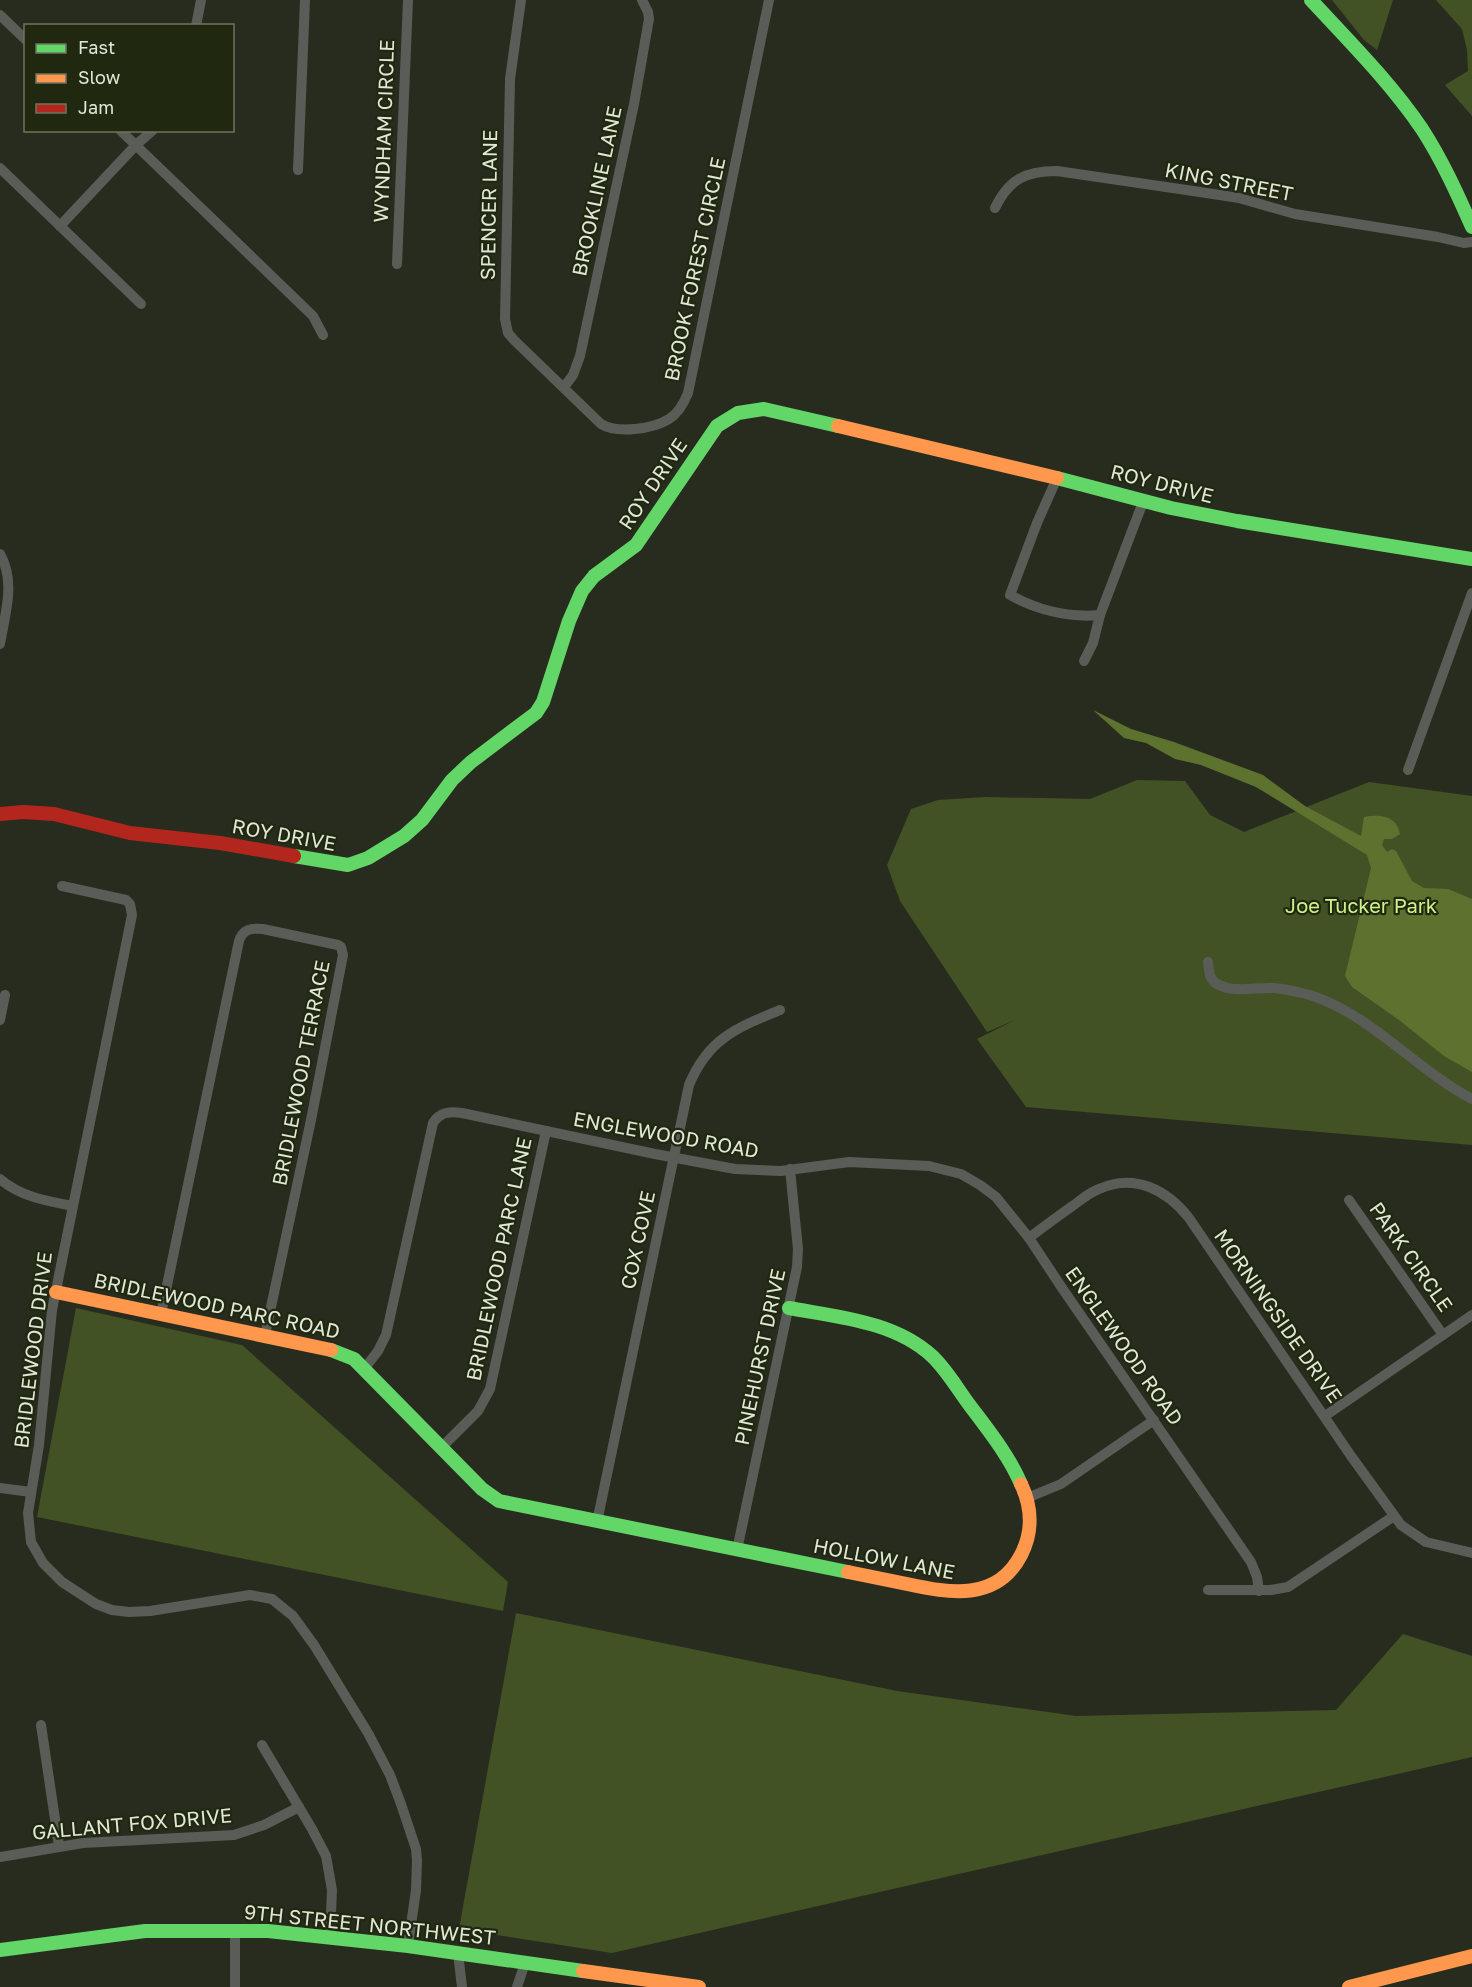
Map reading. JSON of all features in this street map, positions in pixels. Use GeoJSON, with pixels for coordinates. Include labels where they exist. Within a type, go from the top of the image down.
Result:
{"type":"FeatureCollection","features":[{"type":"Feature","properties":{"kind":"street"},"geometry":{"type":"LineString","coordinates":[[196,24],[201,0]]}},
{"type":"Feature","properties":{"kind":"street"},"geometry":{"type":"LineString","coordinates":[[298,170],[305,0]]}},
{"type":"Feature","properties":{"kind":"street","name":"WYNDHAM CIRCLE"},"geometry":{"type":"LineString","coordinates":[[396,264],[408,0]]}},
{"type":"Feature","properties":{"kind":"street","name":"SPENCER LANE"},"geometry":{"type":"LineString","coordinates":[[521,0],[510,79],[505,320],[508,333],[514,340],[564,387]]}},
{"type":"Feature","properties":{"kind":"street","name":"BROOKLINE LANE"},"geometry":{"type":"LineString","coordinates":[[564,387],[573,375],[580,356],[634,104],[649,19],[642,0]]}},
{"type":"Feature","properties":{"kind":"street","name":"BROOK FOREST CIRCLE"},"geometry":{"type":"LineString","coordinates":[[564,387],[601,424],[615,430],[657,424],[669,419],[682,407],[688,393],[769,0]]}},
{"type":"Feature","properties":{"kind":"street"},"geometry":{"type":"LineString","coordinates":[[1311,0],[1415,119],[1442,164],[1472,227]]}},
{"type":"Feature","properties":{"kind":"street"},"geometry":{"type":"LineString","coordinates":[[0,15],[24,38]]}},
{"type":"Feature","properties":{"kind":"street"},"geometry":{"type":"LineString","coordinates":[[122,132],[313,316],[323,335]]}},
{"type":"Feature","properties":{"kind":"street"},"geometry":{"type":"LineString","coordinates":[[60,226],[151,132]]}},
{"type":"Feature","properties":{"kind":"street"},"geometry":{"type":"LineString","coordinates":[[0,168],[141,304]]}},
{"type":"Feature","properties":{"kind":"street","name":"KING STREET"},"geometry":{"type":"LineString","coordinates":[[996,208],[1005,191],[1022,177],[1035,172],[1057,171],[1239,198],[1295,213],[1464,243],[1472,242]]}},
{"type":"Feature","properties":{"kind":"street","name":"ROY DRIVE"},"geometry":{"type":"LineString","coordinates":[[0,814],[54,813],[130,833],[249,847],[341,865],[357,863],[368,858],[404,836],[422,820],[452,780],[471,762],[536,713],[543,702],[575,606],[584,588],[636,545],[701,446],[717,426],[745,410],[779,412],[1057,478],[1143,502],[1237,521],[1472,560]]}},
{"type":"Feature","properties":{"kind":"street"},"geometry":{"type":"LineString","coordinates":[[1057,478],[1010,595],[1029,604],[1057,612],[1076,616],[1100,615]]}},
{"type":"Feature","properties":{"kind":"street"},"geometry":{"type":"LineString","coordinates":[[1084,661],[1093,643],[1100,615],[1143,502]]}},
{"type":"Feature","properties":{"kind":"street"},"geometry":{"type":"LineString","coordinates":[[0,554],[8,573],[9,585],[0,644]]}},
{"type":"Feature","properties":{"kind":"street"},"geometry":{"type":"LineString","coordinates":[[1408,770],[1472,593]]}},
{"type":"Feature","properties":{"kind":"street","name":"BRIDLEWOOD DRIVE"},"geometry":{"type":"LineString","coordinates":[[62,886],[123,899],[132,910],[52,1310],[39,1445],[28,1513],[31,1542],[42,1563],[62,1582],[96,1604],[120,1611],[150,1611],[236,1596],[258,1596],[278,1603],[293,1616],[314,1645],[368,1733],[390,1775],[401,1804],[416,1849],[417,1860],[416,1890],[408,1946]]}},
{"type":"Feature","properties":{"kind":"street","name":"BRIDLEWOOD TERRACE"},"geometry":{"type":"LineString","coordinates":[[161,1314],[239,941],[241,934],[246,931],[254,928],[263,929],[338,945],[343,954],[311,1120],[265,1335]]}},
{"type":"Feature","properties":{"kind":"street"},"geometry":{"type":"LineString","coordinates":[[1208,962],[1213,981],[1225,988],[1273,988],[1292,991],[1335,1005],[1372,1028],[1442,1082],[1472,1099]]}},
{"type":"Feature","properties":{"kind":"street"},"geometry":{"type":"LineString","coordinates":[[0,1020],[5,995]]}},
{"type":"Feature","properties":{"kind":"street","name":"COX COVE"},"geometry":{"type":"LineString","coordinates":[[597,1522],[689,1085],[702,1058],[712,1047],[732,1031],[780,1010]]}},
{"type":"Feature","properties":{"kind":"street","name":"ENGLEWOOD ROAD"},"geometry":{"type":"LineString","coordinates":[[364,1369],[383,1342],[430,1135],[436,1118],[445,1112],[735,1169],[764,1171],[858,1162],[946,1169],[961,1174],[996,1197],[1029,1238],[1251,1562],[1259,1591]]}},
{"type":"Feature","properties":{"kind":"street","name":"BRIDLEWOOD PARC LANE"},"geometry":{"type":"LineString","coordinates":[[441,1448],[478,1411],[490,1389],[546,1131]]}},
{"type":"Feature","properties":{"kind":"street","name":"PINEHURST DRIVE"},"geometry":{"type":"LineString","coordinates":[[737,1550],[797,1267],[798,1249],[790,1169]]}},
{"type":"Feature","properties":{"kind":"street"},"geometry":{"type":"LineString","coordinates":[[0,1179],[16,1190],[40,1199],[73,1206]]}},
{"type":"Feature","properties":{"kind":"street","name":"MORNINGSIDE DRIVE"},"geometry":{"type":"LineString","coordinates":[[1029,1238],[1089,1194],[1109,1186],[1140,1184],[1166,1194],[1189,1218],[1394,1516],[1408,1531],[1426,1542],[1472,1554]]}},
{"type":"Feature","properties":{"kind":"street","name":"PARK CIRCLE"},"geometry":{"type":"LineString","coordinates":[[1349,1200],[1443,1335]]}},
{"type":"Feature","properties":{"kind":"street","name":"BRIDLEWOOD PARC ROAD"},"geometry":{"type":"LineString","coordinates":[[56,1292],[265,1335],[347,1355],[364,1369],[482,1489],[499,1501],[597,1522]]}},
{"type":"Feature","properties":{"kind":"street","name":"HOLLOW LANE"},"geometry":{"type":"LineString","coordinates":[[597,1522],[945,1592],[981,1590],[996,1582],[1018,1563],[1025,1547],[1030,1523],[1027,1498],[1013,1468],[938,1361],[911,1340],[884,1329],[789,1308]]}},
{"type":"Feature","properties":{"kind":"street"},"geometry":{"type":"LineString","coordinates":[[1325,1416],[1472,1315]]}},
{"type":"Feature","properties":{"kind":"street"},"geometry":{"type":"LineString","coordinates":[[1027,1498],[1061,1484],[1154,1420]]}},
{"type":"Feature","properties":{"kind":"street"},"geometry":{"type":"LineString","coordinates":[[0,1488],[31,1492]]}},
{"type":"Feature","properties":{"kind":"street"},"geometry":{"type":"LineString","coordinates":[[1208,1590],[1281,1589],[1295,1583],[1394,1516]]}},
{"type":"Feature","properties":{"kind":"street"},"geometry":{"type":"LineString","coordinates":[[40,1725],[60,1846]]}},
{"type":"Feature","properties":{"kind":"street"},"geometry":{"type":"LineString","coordinates":[[262,1745],[321,1845],[332,1890],[330,1937]]}},
{"type":"Feature","properties":{"kind":"street","name":"GALLANT FOX DRIVE"},"geometry":{"type":"LineString","coordinates":[[0,1857],[60,1846],[106,1841],[234,1835],[264,1825],[299,1807]]}},
{"type":"Feature","properties":{"kind":"street"},"geometry":{"type":"LineString","coordinates":[[235,1930],[235,1987]]}},
{"type":"Feature","properties":{"kind":"street","name":"9TH STREET NORTHWEST"},"geometry":{"type":"LineString","coordinates":[[0,1950],[145,1931],[235,1930],[408,1946],[699,1987]]}},
{"type":"Feature","properties":{"kind":"street"},"geometry":{"type":"LineString","coordinates":[[458,1953],[462,1987]]}},
{"type":"Feature","properties":{"kind":"street"},"geometry":{"type":"LineString","coordinates":[[1349,1987],[1472,1956]]}},
{"type":"Feature","properties":{"kind":"street"},"geometry":{"type":"LineString","coordinates":[[517,1987],[525,1962]]}},
{"type":"Feature","properties":{"kind":"green space"},"geometry":{"type":"Polygon","coordinates":[[[1332,0],[1393,0],[1377,50],[1364,40],[1332,0]]]}},
{"type":"Feature","properties":{"kind":"green space"},"geometry":{"type":"Polygon","coordinates":[[[1436,0],[1472,0],[1472,116],[1445,85],[1468,71],[1467,50],[1462,29],[1436,0]]]}},
{"type":"Feature","properties":{"kind":"green space","name":"Joe Tucker Park"},"geometry":{"type":"Polygon","coordinates":[[[1137,780],[1185,781],[1210,815],[1244,832],[1369,782],[1472,796],[1472,1145],[1026,1107],[977,1039],[1015,1020],[987,1032],[900,901],[887,865],[911,809],[938,800],[985,797],[1090,799],[1137,780]]]}},
{"type":"Feature","properties":{"kind":"green space"},"geometry":{"type":"Polygon","coordinates":[[[76,1308],[242,1345],[508,1582],[503,1611],[37,1517],[76,1308]]]}},
{"type":"Feature","properties":{"kind":"green space"},"geometry":{"type":"Polygon","coordinates":[[[516,1613],[897,1691],[1076,1716],[1336,1710],[1403,1634],[1472,1656],[1472,1757],[612,1953],[459,1929],[516,1613]]]}},
{"type":"Feature","properties":{"kind":"shaded area"},"geometry":{"type":"Polygon","coordinates":[[[1093,710],[1131,729],[1174,742],[1263,775],[1305,806],[1361,836],[1364,817],[1382,816],[1392,820],[1400,834],[1392,839],[1384,839],[1382,845],[1387,852],[1392,849],[1396,851],[1412,881],[1424,888],[1448,889],[1472,899],[1472,1072],[1444,1056],[1399,1020],[1352,987],[1345,976],[1371,868],[1367,855],[1256,787],[1201,765],[1175,759],[1146,743],[1124,738],[1093,710]]]}},
{"type":"Feature","properties":{"kind":"traffic: fast"},"geometry":{"type":"LineString","coordinates":[[1311,0],[1383,78],[1410,112],[1443,165],[1472,227]]}},
{"type":"Feature","properties":{"kind":"traffic: fast"},"geometry":{"type":"LineString","coordinates":[[294,856],[348,865],[368,858],[404,836],[422,820],[452,780],[471,762],[536,713],[543,702],[569,621],[582,591],[594,576],[636,545],[717,426],[738,413],[764,409],[838,426]]}},
{"type":"Feature","properties":{"kind":"traffic: fast"},"geometry":{"type":"LineString","coordinates":[[1057,478],[1171,508],[1237,521],[1472,559]]}},
{"type":"Feature","properties":{"kind":"traffic: fast"},"geometry":{"type":"LineString","coordinates":[[789,1308],[864,1322],[917,1344],[932,1356],[948,1374],[998,1444],[1021,1484]]}},
{"type":"Feature","properties":{"kind":"traffic: fast"},"geometry":{"type":"LineString","coordinates":[[331,1350],[354,1359],[482,1489],[499,1501],[848,1572]]}},
{"type":"Feature","properties":{"kind":"traffic: fast"},"geometry":{"type":"LineString","coordinates":[[0,1950],[145,1931],[268,1931],[408,1946],[583,1971]]}},
{"type":"Feature","properties":{"kind":"traffic: slow"},"geometry":{"type":"LineString","coordinates":[[838,426],[1057,478]]}},
{"type":"Feature","properties":{"kind":"traffic: slow"},"geometry":{"type":"LineString","coordinates":[[56,1292],[331,1350]]}},
{"type":"Feature","properties":{"kind":"traffic: slow"},"geometry":{"type":"LineString","coordinates":[[848,1572],[939,1590],[955,1591],[985,1587],[999,1581],[1011,1570],[1021,1555],[1028,1537],[1029,1511],[1021,1484]]}},
{"type":"Feature","properties":{"kind":"traffic: slow"},"geometry":{"type":"LineString","coordinates":[[1349,1987],[1472,1956]]}},
{"type":"Feature","properties":{"kind":"traffic: slow"},"geometry":{"type":"LineString","coordinates":[[583,1971],[699,1987]]}},
{"type":"Feature","properties":{"kind":"traffic: jam"},"geometry":{"type":"LineString","coordinates":[[0,814],[23,812],[54,814],[130,833],[220,843],[294,856]]}}]}
